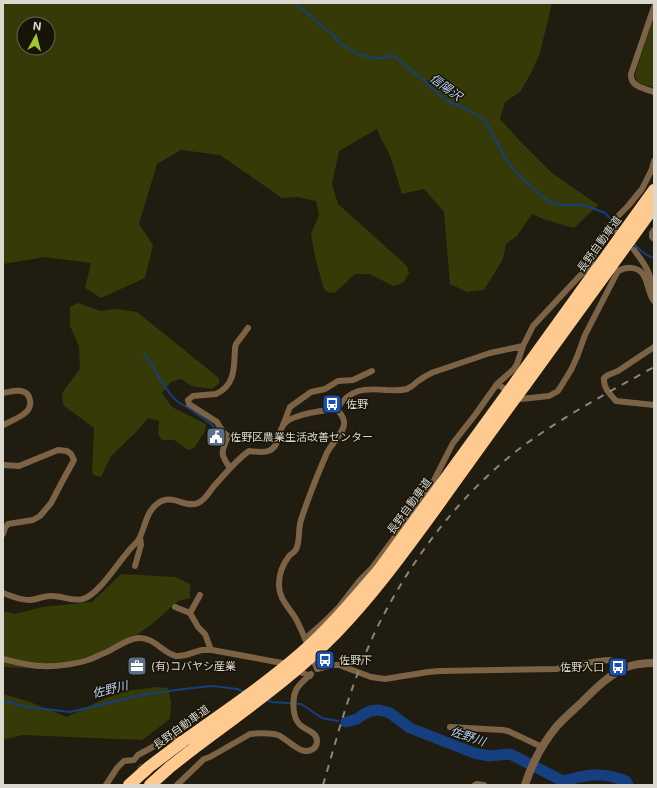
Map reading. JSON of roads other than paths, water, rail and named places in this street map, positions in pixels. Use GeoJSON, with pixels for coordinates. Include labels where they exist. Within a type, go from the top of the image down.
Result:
{"type":"FeatureCollection","features":[{"type":"Feature","properties":{"kind":"highway","name":"長野自動車道"},"geometry":{"type":"LineString","coordinates":[[150,785],[170,767],[278,685],[308,660],[359,608],[410,544],[654,190]]}},
{"type":"Feature","properties":{"kind":"highway","name":"長野自動車道"},"geometry":{"type":"LineString","coordinates":[[129,785],[149,767],[182,742],[271,678],[300,654],[354,600],[379,570],[654,207]]}},
{"type":"Feature","properties":{"kind":"street"},"geometry":{"type":"LineString","coordinates":[[654,6],[631,74],[632,82],[635,85],[654,92]]}},
{"type":"Feature","properties":{"kind":"street"},"geometry":{"type":"LineString","coordinates":[[305,639],[324,622],[372,568],[428,492],[452,443],[475,415],[497,384],[514,369],[533,326],[588,266],[609,226],[642,189],[653,168],[654,161]]}},
{"type":"Feature","properties":{"kind":"street"},"geometry":{"type":"LineString","coordinates":[[609,226],[616,231]]}},
{"type":"Feature","properties":{"kind":"street"},"geometry":{"type":"LineString","coordinates":[[654,230],[652,237],[654,239]]}},
{"type":"Feature","properties":{"kind":"street"},"geometry":{"type":"LineString","coordinates":[[634,250],[649,271],[654,295]]}},
{"type":"Feature","properties":{"kind":"street"},"geometry":{"type":"LineString","coordinates":[[497,384],[521,399],[549,396],[558,391],[577,357],[590,324],[618,272],[621,270],[633,268],[641,272],[645,277],[650,294],[654,301]]}},
{"type":"Feature","properties":{"kind":"street"},"geometry":{"type":"LineString","coordinates":[[230,468],[223,457],[228,436],[223,432],[217,422],[189,404],[188,400],[193,396],[219,393],[228,385],[234,371],[236,344],[248,328]]}},
{"type":"Feature","properties":{"kind":"street"},"geometry":{"type":"LineString","coordinates":[[283,426],[287,422],[299,416],[336,408],[349,394],[361,390],[375,389],[398,391],[408,388],[426,375],[434,372],[490,353],[523,346]]}},
{"type":"Feature","properties":{"kind":"street"},"geometry":{"type":"LineString","coordinates":[[654,346],[618,371],[604,378],[603,382],[608,392],[616,401],[654,405]]}},
{"type":"Feature","properties":{"kind":"street"},"geometry":{"type":"LineString","coordinates":[[3,593],[30,600],[51,596],[78,600],[88,597],[95,592],[138,540],[151,510],[157,504],[162,501],[175,500],[188,504],[197,504],[204,500],[230,468],[248,451],[270,451],[275,447],[290,407],[311,392],[325,389],[338,381],[353,380],[372,370]]}},
{"type":"Feature","properties":{"kind":"street"},"geometry":{"type":"LineString","coordinates":[[3,394],[13,391],[23,391],[30,398],[31,402],[25,413],[3,425]]}},
{"type":"Feature","properties":{"kind":"street"},"geometry":{"type":"LineString","coordinates":[[317,669],[298,621],[281,596],[278,582],[283,565],[295,552],[298,546],[300,522],[328,449],[343,429],[344,419],[336,408]]}},
{"type":"Feature","properties":{"kind":"street"},"geometry":{"type":"LineString","coordinates":[[3,465],[19,466],[58,450],[67,451],[71,454],[74,460],[51,503],[40,516],[33,520],[8,524],[3,534]]}},
{"type":"Feature","properties":{"kind":"street"},"geometry":{"type":"LineString","coordinates":[[135,566],[141,545],[140,537]]}},
{"type":"Feature","properties":{"kind":"street"},"geometry":{"type":"LineString","coordinates":[[190,613],[200,595]]}},
{"type":"Feature","properties":{"kind":"street"},"geometry":{"type":"LineString","coordinates":[[175,607],[190,613],[204,634],[211,650]]}},
{"type":"Feature","properties":{"kind":"street"},"geometry":{"type":"LineString","coordinates":[[3,659],[29,665],[42,666],[70,664],[88,660],[130,640],[144,638],[171,654],[178,656],[184,656],[203,650],[211,650],[282,663],[310,676]]}},
{"type":"Feature","properties":{"kind":"street"},"geometry":{"type":"LineString","coordinates":[[177,785],[204,759],[250,734],[275,734],[287,740],[296,748],[308,752],[312,750],[317,743],[317,739],[315,735],[300,725],[295,718],[293,711],[296,690],[301,683],[317,669],[339,665],[371,677],[385,679],[440,671],[556,669],[608,660],[617,661],[628,667]]}},
{"type":"Feature","properties":{"kind":"street"},"geometry":{"type":"LineString","coordinates":[[525,785],[529,772],[542,747],[558,725],[591,693],[611,677],[628,667],[642,663],[654,663]]}},
{"type":"Feature","properties":{"kind":"street"},"geometry":{"type":"LineString","coordinates":[[450,727],[508,731],[542,747]]}},
{"type":"Feature","properties":{"kind":"street"},"geometry":{"type":"LineString","coordinates":[[106,785],[117,768],[124,761],[134,760],[138,755],[169,738],[192,742],[204,759]]}},
{"type":"Feature","properties":{"kind":"street"},"geometry":{"type":"LineString","coordinates":[[134,760],[139,765]]}},
{"type":"Feature","properties":{"kind":"street"},"geometry":{"type":"LineString","coordinates":[[475,785],[484,785]]}},
{"type":"Feature","properties":{"kind":"waterway","name":"信陽沢"},"geometry":{"type":"LineString","coordinates":[[293,3],[304,10],[331,33],[341,44],[360,55],[374,58],[393,55],[447,101],[460,106],[485,120],[505,158],[514,170],[548,201],[564,205],[582,205],[595,209],[605,213],[620,229]]}},
{"type":"Feature","properties":{"kind":"waterway"},"geometry":{"type":"LineString","coordinates":[[634,244],[641,251],[654,258]]}},
{"type":"Feature","properties":{"kind":"waterway"},"geometry":{"type":"LineString","coordinates":[[144,354],[154,367],[159,378],[171,395],[178,402],[211,424],[221,433]]}},
{"type":"Feature","properties":{"kind":"waterway","name":"佐野川"},"geometry":{"type":"LineString","coordinates":[[3,701],[28,707],[70,712],[146,694],[184,689],[212,686],[237,689],[245,692]]}},
{"type":"Feature","properties":{"kind":"waterway","name":"佐野川"},"geometry":{"type":"LineString","coordinates":[[267,700],[272,702],[301,704],[322,718],[338,721]]}},
{"type":"Feature","properties":{"kind":"waterway","name":"佐野川"},"geometry":{"type":"LineString","coordinates":[[346,722],[357,719],[370,711],[379,710],[390,713],[410,728],[474,753],[489,756],[510,754],[563,781],[579,777],[602,775],[626,781],[628,785]]}},
{"type":"Feature","properties":{"kind":"tunnel"},"geometry":{"type":"LineString","coordinates":[[139,765],[154,782]]}},
{"type":"Feature","properties":{"kind":"railway"},"geometry":{"type":"LineString","coordinates":[[323,785],[348,700],[375,633],[394,595],[409,571],[442,525],[480,483],[523,446],[571,414],[654,367]]}},
{"type":"Feature","properties":{"kind":"place","name":"佐野"},"geometry":{"type":"Point","coordinates":[332,404]}},
{"type":"Feature","properties":{"kind":"place","name":"佐野区農業生活改善センター"},"geometry":{"type":"Point","coordinates":[216,437]}},
{"type":"Feature","properties":{"kind":"place","name":"佐野下"},"geometry":{"type":"Point","coordinates":[325,660]}},
{"type":"Feature","properties":{"kind":"place","name":"(有)コバヤシ産業"},"geometry":{"type":"Point","coordinates":[137,666]}},
{"type":"Feature","properties":{"kind":"place","name":"佐野入口"},"geometry":{"type":"Point","coordinates":[618,667]}}]}
